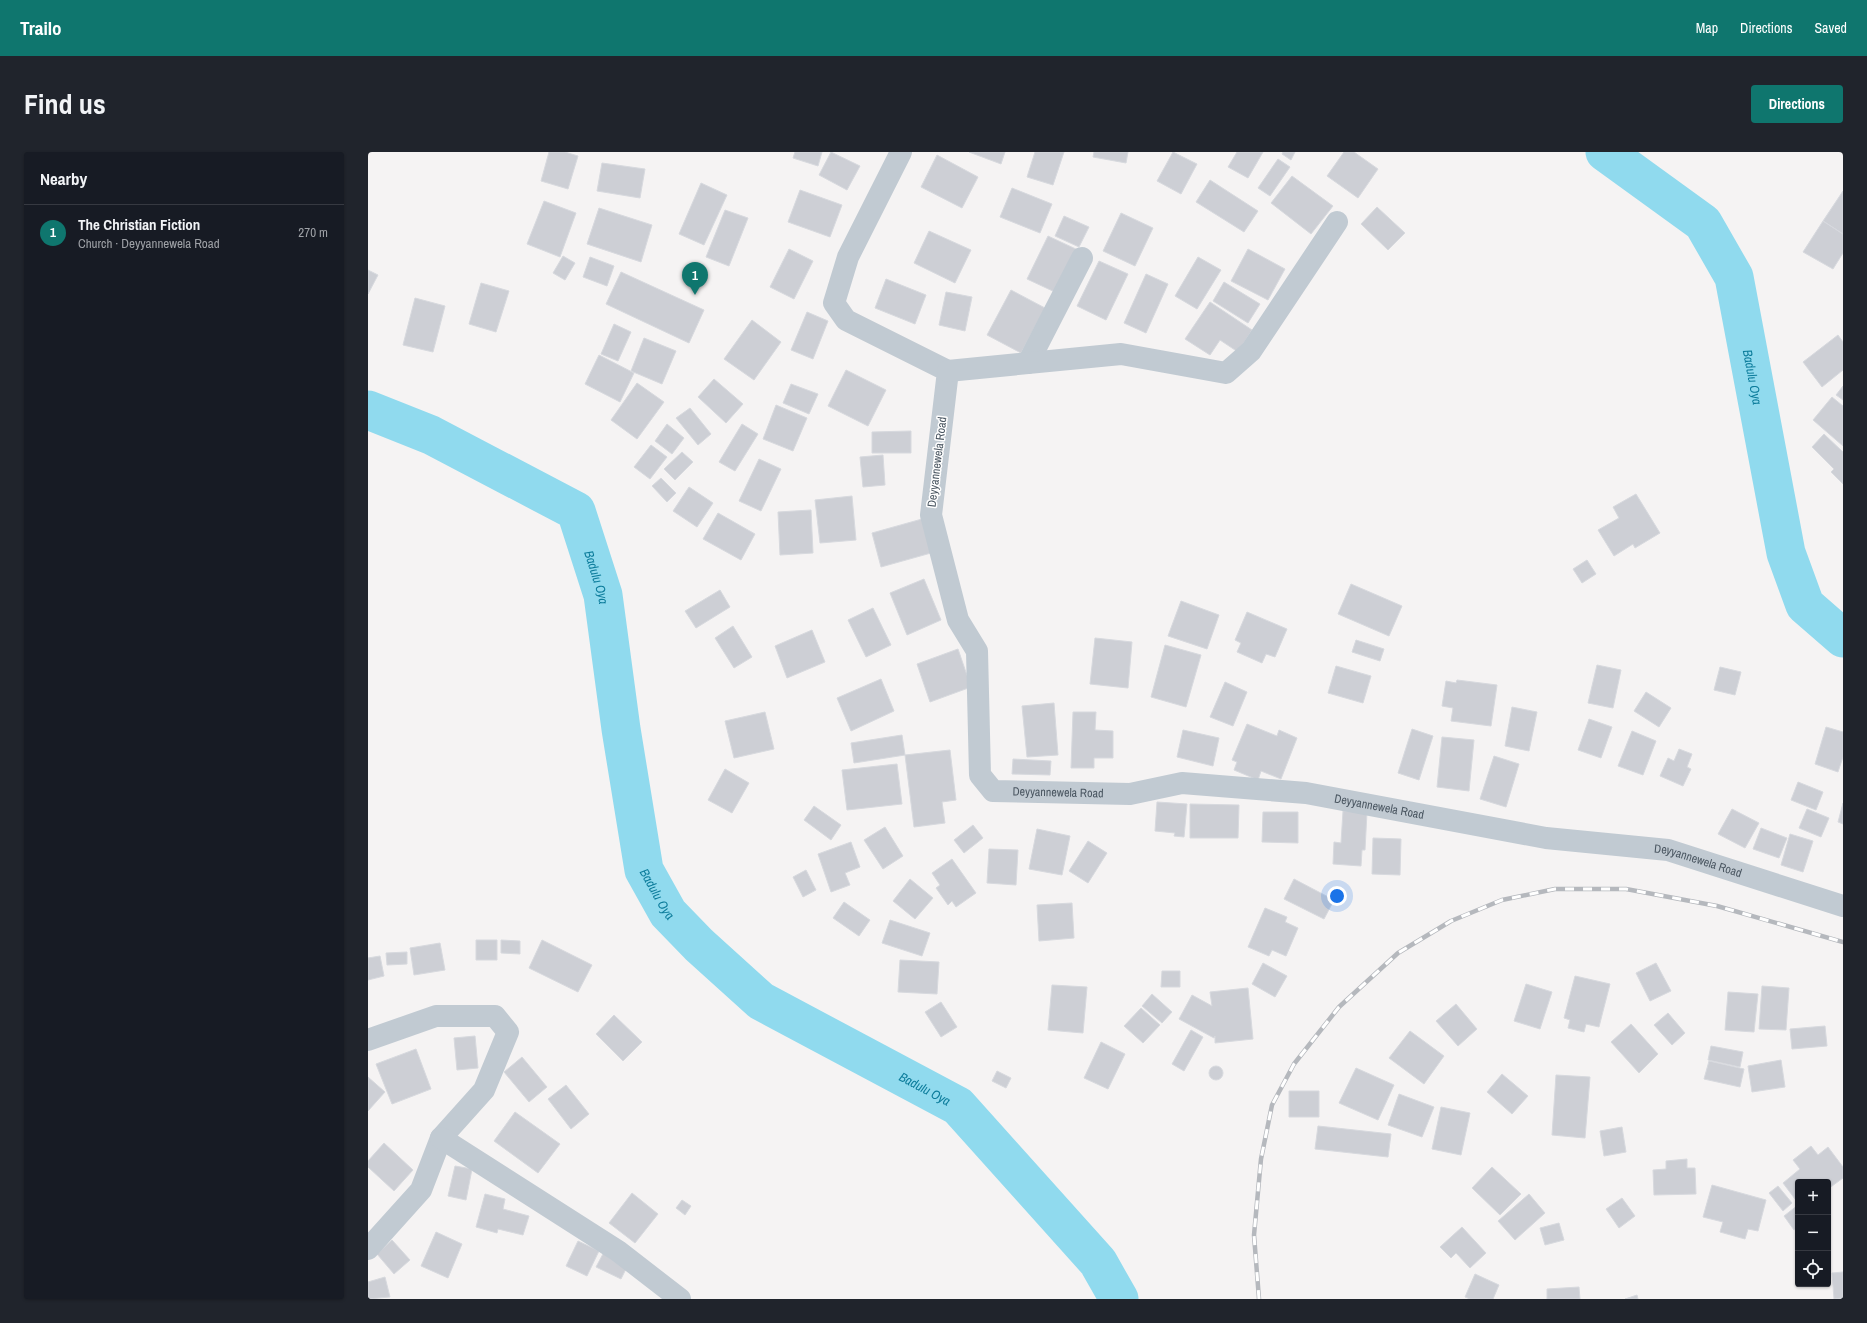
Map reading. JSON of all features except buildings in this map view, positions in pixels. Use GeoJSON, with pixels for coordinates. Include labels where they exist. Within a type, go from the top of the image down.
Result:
{"type":"FeatureCollection","features":[{"type":"Feature","properties":{"kind":"street"},"geometry":{"type":"LineString","coordinates":[[901,152],[848,257],[834,303],[846,320],[948,371],[1121,354],[1226,373],[1251,351],[1337,222]]}},
{"type":"Feature","properties":{"kind":"street"},"geometry":{"type":"LineString","coordinates":[[1028,363],[1082,258]]}},
{"type":"Feature","properties":{"kind":"street","name":"Deyyannewela Road"},"geometry":{"type":"LineString","coordinates":[[948,371],[931,516],[958,620],[977,650],[980,775],[993,791],[1130,794],[1182,783],[1306,793],[1546,838],[1668,850],[1843,906]]}},
{"type":"Feature","properties":{"kind":"street"},"geometry":{"type":"LineString","coordinates":[[368,1040],[436,1016],[495,1016],[508,1032],[484,1090],[441,1138],[421,1190],[368,1249]]}},
{"type":"Feature","properties":{"kind":"street"},"geometry":{"type":"LineString","coordinates":[[441,1138],[618,1251],[680,1299]]}},
{"type":"Feature","properties":{"kind":"waterway","name":"Badulu Oya"},"geometry":{"type":"LineString","coordinates":[[1605,152],[1703,223],[1734,277],[1786,553],[1805,605],[1843,638]]}},
{"type":"Feature","properties":{"kind":"waterway","name":"Badulu Oya"},"geometry":{"type":"LineString","coordinates":[[368,410],[431,435],[576,511],[603,595],[621,729],[644,870],[668,913],[699,945],[761,1001],[958,1106],[1098,1262],[1119,1299]]}},
{"type":"Feature","properties":{"kind":"railway"},"geometry":{"type":"LineString","coordinates":[[1259,1299],[1254,1235],[1261,1159],[1272,1105],[1294,1064],[1339,1007],[1398,953],[1451,921],[1502,900],[1555,889],[1626,889],[1717,906],[1843,942]]}},
{"type":"Feature","properties":{"kind":"place","name":"The Christian Fiction"},"geometry":{"type":"Point","coordinates":[695,295]}}]}
